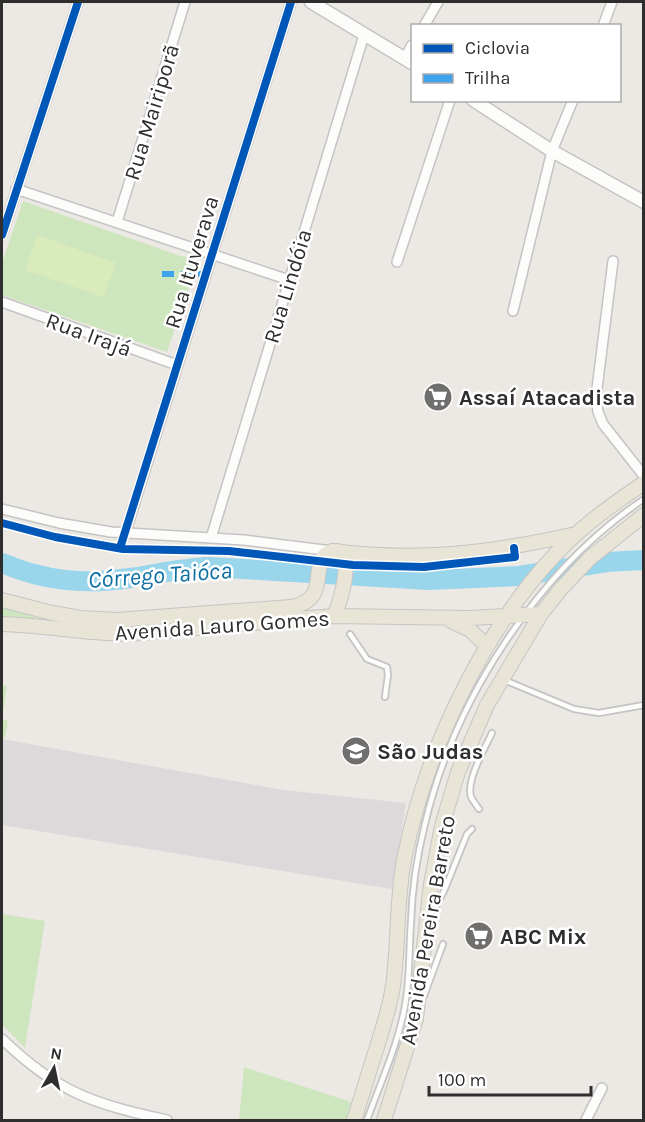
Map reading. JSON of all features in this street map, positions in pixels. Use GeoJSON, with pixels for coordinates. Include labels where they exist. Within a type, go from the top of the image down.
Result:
{"type":"FeatureCollection","features":[{"type":"Feature","properties":{"kind":"main road"},"geometry":{"type":"LineString","coordinates":[[311,2],[409,61]]}},
{"type":"Feature","properties":{"kind":"main road"},"geometry":{"type":"LineString","coordinates":[[476,102],[552,151],[644,202]]}},
{"type":"Feature","properties":{"kind":"main road","name":"Avenida Pereira Barreto"},"geometry":{"type":"LineString","coordinates":[[354,1120],[391,997],[404,858],[420,792],[445,731],[487,646],[506,616],[549,562],[576,534],[644,483]]}},
{"type":"Feature","properties":{"kind":"main road","name":"Avenida Pereira Barreto"},"geometry":{"type":"LineString","coordinates":[[384,1120],[416,1019],[436,853],[451,794],[487,705],[541,614],[553,589],[584,555],[644,515]]}},
{"type":"Feature","properties":{"kind":"main road"},"geometry":{"type":"LineString","coordinates":[[320,564],[325,553],[335,551],[398,556],[450,555],[514,548],[576,534]]}},
{"type":"Feature","properties":{"kind":"main road"},"geometry":{"type":"LineString","coordinates":[[333,616],[338,608],[345,569],[344,558],[335,551]]}},
{"type":"Feature","properties":{"kind":"main road","name":"Avenida Lauro Gomes"},"geometry":{"type":"LineString","coordinates":[[2,600],[81,618],[137,620],[296,606],[308,601],[315,593],[320,564]]}},
{"type":"Feature","properties":{"kind":"main road","name":"Avenida Lauro Gomes"},"geometry":{"type":"LineString","coordinates":[[2,624],[36,625],[105,634],[129,634],[333,616],[443,618],[541,614]]}},
{"type":"Feature","properties":{"kind":"main road","name":"Avenida Lauro Gomes"},"geometry":{"type":"LineString","coordinates":[[443,618],[464,626],[487,646]]}},
{"type":"Feature","properties":{"kind":"street"},"geometry":{"type":"LineString","coordinates":[[2,235],[78,2]]}},
{"type":"Feature","properties":{"kind":"street","name":"Rua Mairiporã"},"geometry":{"type":"LineString","coordinates":[[117,222],[185,2]]}},
{"type":"Feature","properties":{"kind":"street","name":"Rua Ituverava"},"geometry":{"type":"LineString","coordinates":[[125,534],[291,2]]}},
{"type":"Feature","properties":{"kind":"street"},"geometry":{"type":"LineString","coordinates":[[425,24],[438,2]]}},
{"type":"Feature","properties":{"kind":"street"},"geometry":{"type":"LineString","coordinates":[[604,24],[612,2]]}},
{"type":"Feature","properties":{"kind":"street","name":"Rua Lindóia"},"geometry":{"type":"LineString","coordinates":[[211,538],[364,35]]}},
{"type":"Feature","properties":{"kind":"street"},"geometry":{"type":"LineString","coordinates":[[398,262],[449,102]]}},
{"type":"Feature","properties":{"kind":"street"},"geometry":{"type":"LineString","coordinates":[[513,311],[552,151],[572,102]]}},
{"type":"Feature","properties":{"kind":"street"},"geometry":{"type":"LineString","coordinates":[[16,189],[290,280]]}},
{"type":"Feature","properties":{"kind":"street"},"geometry":{"type":"LineString","coordinates":[[612,261],[596,396],[598,412],[603,424],[644,476]]}},
{"type":"Feature","properties":{"kind":"street","name":"Rua Irajá"},"geometry":{"type":"LineString","coordinates":[[2,303],[177,365]]}},
{"type":"Feature","properties":{"kind":"street"},"geometry":{"type":"LineString","coordinates":[[2,509],[59,524],[125,534],[211,538],[335,551]]}},
{"type":"Feature","properties":{"kind":"street"},"geometry":{"type":"LineString","coordinates":[[291,545],[315,554],[320,564]]}},
{"type":"Feature","properties":{"kind":"street"},"geometry":{"type":"LineString","coordinates":[[2,1039],[36,1069],[71,1092],[111,1107],[167,1120]]}},
{"type":"Feature","properties":{"kind":"street"},"geometry":{"type":"LineString","coordinates":[[586,1120],[602,1088]]}},
{"type":"Feature","properties":{"kind":"lane"},"geometry":{"type":"LineString","coordinates":[[584,555],[644,499]]}},
{"type":"Feature","properties":{"kind":"lane"},"geometry":{"type":"LineString","coordinates":[[368,1120],[397,1036],[406,999],[413,890],[424,823],[435,787],[470,704],[500,649],[524,615],[553,589]]}},
{"type":"Feature","properties":{"kind":"lane"},"geometry":{"type":"LineString","coordinates":[[350,634],[367,658],[387,668],[385,697]]}},
{"type":"Feature","properties":{"kind":"lane"},"geometry":{"type":"LineString","coordinates":[[502,679],[574,709],[599,713],[644,705]]}},
{"type":"Feature","properties":{"kind":"lane"},"geometry":{"type":"LineString","coordinates":[[479,809],[471,798],[471,788],[477,764],[492,733]]}},
{"type":"Feature","properties":{"kind":"lane"},"geometry":{"type":"LineString","coordinates":[[427,923],[444,891],[467,834],[472,829]]}},
{"type":"Feature","properties":{"kind":"lane"},"geometry":{"type":"LineString","coordinates":[[416,1019],[443,944]]}},
{"type":"Feature","properties":{"kind":"shaded area"},"geometry":{"type":"Polygon","coordinates":[[[2,739],[283,790],[406,803],[392,889],[2,825],[2,739]]]}},
{"type":"Feature","properties":{"kind":"green space"},"geometry":{"type":"Polygon","coordinates":[[[23,201],[198,262],[167,352],[2,295],[2,263],[23,201]]]}},
{"type":"Feature","properties":{"kind":"green space"},"geometry":{"type":"Polygon","coordinates":[[[37,235],[116,263],[104,297],[25,270],[37,235]]]}},
{"type":"Feature","properties":{"kind":"green space"},"geometry":{"type":"Polygon","coordinates":[[[2,606],[42,619],[2,616],[2,606]]]}},
{"type":"Feature","properties":{"kind":"green space"},"geometry":{"type":"Polygon","coordinates":[[[2,685],[7,686],[2,719],[2,685]]]}},
{"type":"Feature","properties":{"kind":"green space"},"geometry":{"type":"Polygon","coordinates":[[[2,719],[8,721],[5,738],[2,737],[2,719]]]}},
{"type":"Feature","properties":{"kind":"green space"},"geometry":{"type":"Polygon","coordinates":[[[2,914],[45,921],[25,1048],[2,1024],[2,914]]]}},
{"type":"Feature","properties":{"kind":"green space"},"geometry":{"type":"Polygon","coordinates":[[[244,1067],[351,1102],[346,1120],[239,1120],[244,1067]]]}},
{"type":"Feature","properties":{"kind":"waterway","name":"Córrego Taióca"},"geometry":{"type":"LineString","coordinates":[[2,563],[49,578],[80,581],[113,580],[209,567],[429,580],[519,576],[607,562],[644,560]]}},
{"type":"Feature","properties":{"kind":"marked path"},"geometry":{"type":"LineString","coordinates":[[162,274],[206,274]]}},
{"type":"Feature","properties":{"kind":"cycle path"},"geometry":{"type":"LineString","coordinates":[[2,235],[78,2]]}},
{"type":"Feature","properties":{"kind":"cycle path"},"geometry":{"type":"LineString","coordinates":[[120,548],[291,2]]}},
{"type":"Feature","properties":{"kind":"cycle path"},"geometry":{"type":"LineString","coordinates":[[2,523],[55,537],[123,549],[229,551],[353,565],[424,567],[515,557],[514,548]]}},
{"type":"Feature","properties":{"kind":"place","name":"Assaí Atacadista"},"geometry":{"type":"Point","coordinates":[438,397]}},
{"type":"Feature","properties":{"kind":"place","name":"São Judas"},"geometry":{"type":"Point","coordinates":[356,751]}},
{"type":"Feature","properties":{"kind":"place","name":"ABC Mix"},"geometry":{"type":"Point","coordinates":[479,936]}}]}
